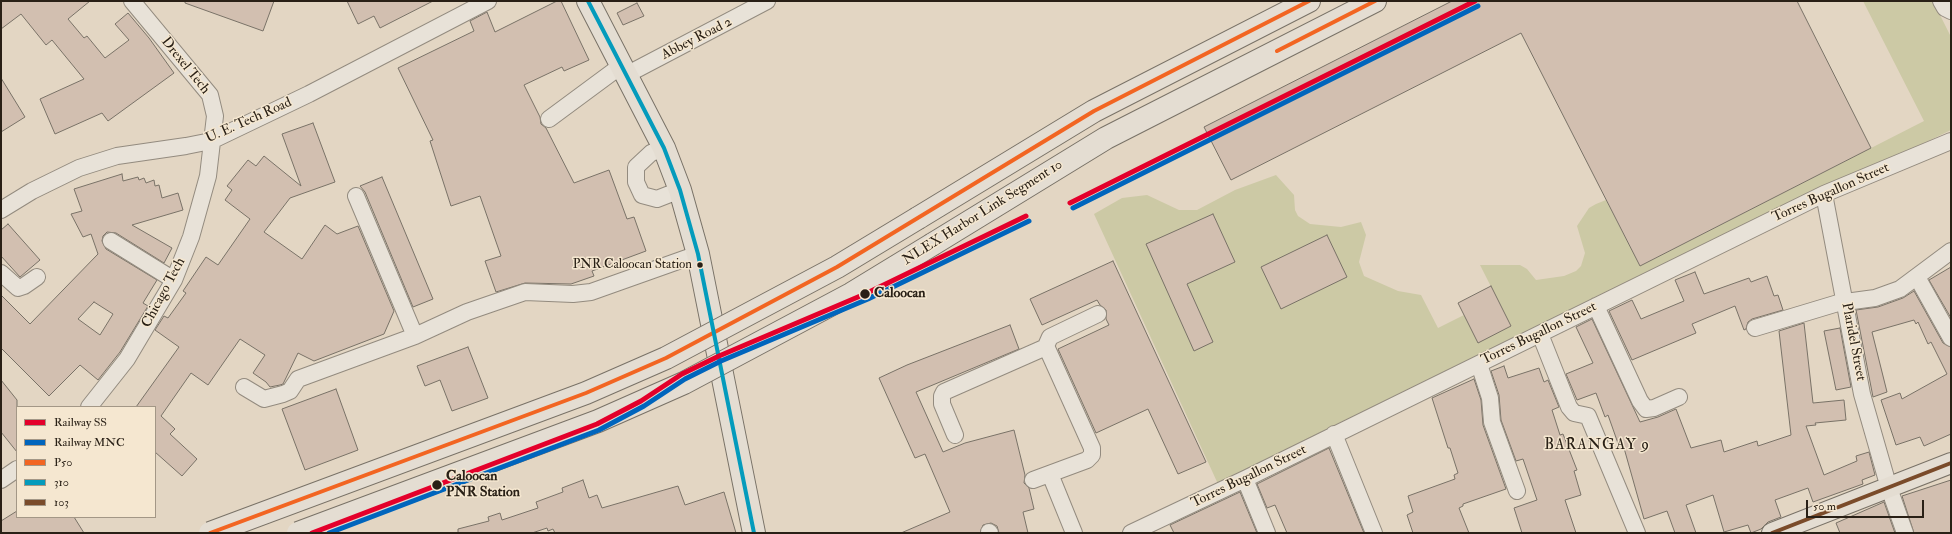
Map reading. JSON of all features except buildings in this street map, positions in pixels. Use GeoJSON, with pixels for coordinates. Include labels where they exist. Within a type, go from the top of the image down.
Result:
{"type":"FeatureCollection","features":[{"type":"Feature","properties":{"kind":"highway"},"geometry":{"type":"LineString","coordinates":[[588,1],[664,148],[680,190],[698,254],[754,533]]}},
{"type":"Feature","properties":{"kind":"highway","name":"NLEX Harbor Link Segment 10"},"geometry":{"type":"LineString","coordinates":[[210,533],[586,393],[666,358],[755,312],[837,267],[1094,111],[1309,1]]}},
{"type":"Feature","properties":{"kind":"highway","name":"NLEX Harbor Link Segment 10"},"geometry":{"type":"LineString","coordinates":[[298,533],[598,421],[684,383],[852,294],[1106,138],[1375,1]]}},
{"type":"Feature","properties":{"kind":"main road"},"geometry":{"type":"LineString","coordinates":[[1772,533],[1951,463]]}},
{"type":"Feature","properties":{"kind":"street","name":"Drexel Tech"},"geometry":{"type":"LineString","coordinates":[[132,1],[210,95],[215,116],[211,141]]}},
{"type":"Feature","properties":{"kind":"street","name":"U. E. Tech Road"},"geometry":{"type":"LineString","coordinates":[[1,210],[32,191],[79,168],[117,156],[211,141],[309,94],[488,1]]}},
{"type":"Feature","properties":{"kind":"street","name":"Abbey Road 2"},"geometry":{"type":"LineString","coordinates":[[549,119],[624,70],[767,1]]}},
{"type":"Feature","properties":{"kind":"street"},"geometry":{"type":"LineString","coordinates":[[1940,1],[1951,11]]}},
{"type":"Feature","properties":{"kind":"street","name":"Chicago Tech"},"geometry":{"type":"LineString","coordinates":[[90,406],[127,360],[174,280],[191,237],[208,176],[211,141]]}},
{"type":"Feature","properties":{"kind":"street","name":"Torres Bugallon Street"},"geometry":{"type":"LineString","coordinates":[[1130,533],[1160,527],[1245,479],[1334,434],[1824,194],[1951,141]]}},
{"type":"Feature","properties":{"kind":"street"},"geometry":{"type":"LineString","coordinates":[[664,148],[651,153],[636,167],[636,182],[642,195],[657,199],[680,190]]}},
{"type":"Feature","properties":{"kind":"street","name":"Plaridel Street"},"geometry":{"type":"LineString","coordinates":[[1824,194],[1862,394],[1889,488],[1905,533]]}},
{"type":"Feature","properties":{"kind":"street"},"geometry":{"type":"LineString","coordinates":[[356,196],[415,336]]}},
{"type":"Feature","properties":{"kind":"street"},"geometry":{"type":"LineString","coordinates":[[111,242],[174,280]]}},
{"type":"Feature","properties":{"kind":"street"},"geometry":{"type":"LineString","coordinates":[[1755,328],[1845,302],[1875,298],[1900,289],[1951,251]]}},
{"type":"Feature","properties":{"kind":"street"},"geometry":{"type":"LineString","coordinates":[[244,387],[264,399],[283,394],[290,391],[298,379],[415,336],[468,312],[525,292],[573,294],[591,292],[698,254]]}},
{"type":"Feature","properties":{"kind":"street"},"geometry":{"type":"LineString","coordinates":[[1,272],[18,288],[24,286],[37,277]]}},
{"type":"Feature","properties":{"kind":"street"},"geometry":{"type":"LineString","coordinates":[[1917,276],[1951,338]]}},
{"type":"Feature","properties":{"kind":"street"},"geometry":{"type":"LineString","coordinates":[[1596,306],[1640,402],[1646,409],[1654,408],[1679,396]]}},
{"type":"Feature","properties":{"kind":"street"},"geometry":{"type":"LineString","coordinates":[[955,435],[942,404],[942,396],[944,392],[1046,347],[1050,338],[1098,314]]}},
{"type":"Feature","properties":{"kind":"street"},"geometry":{"type":"LineString","coordinates":[[1540,334],[1569,407],[1574,413],[1588,416],[1637,533]]}},
{"type":"Feature","properties":{"kind":"street"},"geometry":{"type":"LineString","coordinates":[[1033,480],[1087,460],[1093,452],[1046,347]]}},
{"type":"Feature","properties":{"kind":"street"},"geometry":{"type":"LineString","coordinates":[[1479,364],[1490,398],[1492,422],[1517,491]]}},
{"type":"Feature","properties":{"kind":"street"},"geometry":{"type":"LineString","coordinates":[[1334,434],[1374,533]]}},
{"type":"Feature","properties":{"kind":"street"},"geometry":{"type":"LineString","coordinates":[[1,480],[16,470]]}},
{"type":"Feature","properties":{"kind":"street"},"geometry":{"type":"LineString","coordinates":[[1050,474],[1074,533]]}},
{"type":"Feature","properties":{"kind":"street"},"geometry":{"type":"LineString","coordinates":[[1245,479],[1267,533]]}},
{"type":"Feature","properties":{"kind":"shaded area"},"geometry":{"type":"Polygon","coordinates":[[[1863,1],[1933,1],[1951,37],[1951,130],[1218,484],[1094,214],[1122,198],[1147,195],[1179,210],[1197,210],[1235,190],[1276,175],[1294,195],[1295,210],[1298,216],[1310,224],[1341,227],[1361,222],[1366,235],[1359,262],[1364,276],[1398,291],[1421,295],[1438,328],[1464,315],[1478,342],[1511,326],[1480,265],[1520,265],[1527,269],[1536,280],[1564,276],[1576,271],[1581,266],[1585,253],[1577,226],[1589,208],[1596,204],[1606,200],[1640,266],[1924,121],[1863,1]]]}},
{"type":"Feature","properties":{"kind":"rail line","name":"SS"},"geometry":{"type":"LineString","coordinates":[[1070,203],[1475,1]]}},
{"type":"Feature","properties":{"kind":"rail line","name":"MNC"},"geometry":{"type":"LineString","coordinates":[[1073,208],[1478,6]]}},
{"type":"Feature","properties":{"kind":"rail line","name":"SS"},"geometry":{"type":"LineString","coordinates":[[312,533],[597,424],[641,401],[682,374],[719,356],[865,294],[1026,216]]}},
{"type":"Feature","properties":{"kind":"rail line","name":"MNC"},"geometry":{"type":"LineString","coordinates":[[329,533],[599,430],[644,406],[685,379],[721,361],[868,299],[1029,221]]}},
{"type":"Feature","properties":{"kind":"transit line","name":"310"},"geometry":{"type":"LineString","coordinates":[[588,1],[664,148],[680,190],[698,254],[754,533]]}},
{"type":"Feature","properties":{"kind":"transit line","name":"P50"},"geometry":{"type":"LineString","coordinates":[[210,533],[586,393],[666,358],[837,267],[1094,111],[1309,1]]}},
{"type":"Feature","properties":{"kind":"transit line","name":"P50"},"geometry":{"type":"LineString","coordinates":[[1277,51],[1375,1]]}},
{"type":"Feature","properties":{"kind":"transit line","name":"103"},"geometry":{"type":"LineString","coordinates":[[1772,533],[1951,463]]}},
{"type":"Feature","properties":{"kind":"place","name":"PNR Caloocan Station"},"geometry":{"type":"Point","coordinates":[700,265]}},
{"type":"Feature","properties":{"kind":"place","name":"Caloocan"},"geometry":{"type":"Point","coordinates":[865,294]}},
{"type":"Feature","properties":{"kind":"place","name":"Caloocan PNR Station"},"geometry":{"type":"Point","coordinates":[437,485]}},
{"type":"Feature","properties":{"kind":"district","name":"BARANGAY 9"},"geometry":{"type":"Point","coordinates":[1597,446]}}]}
